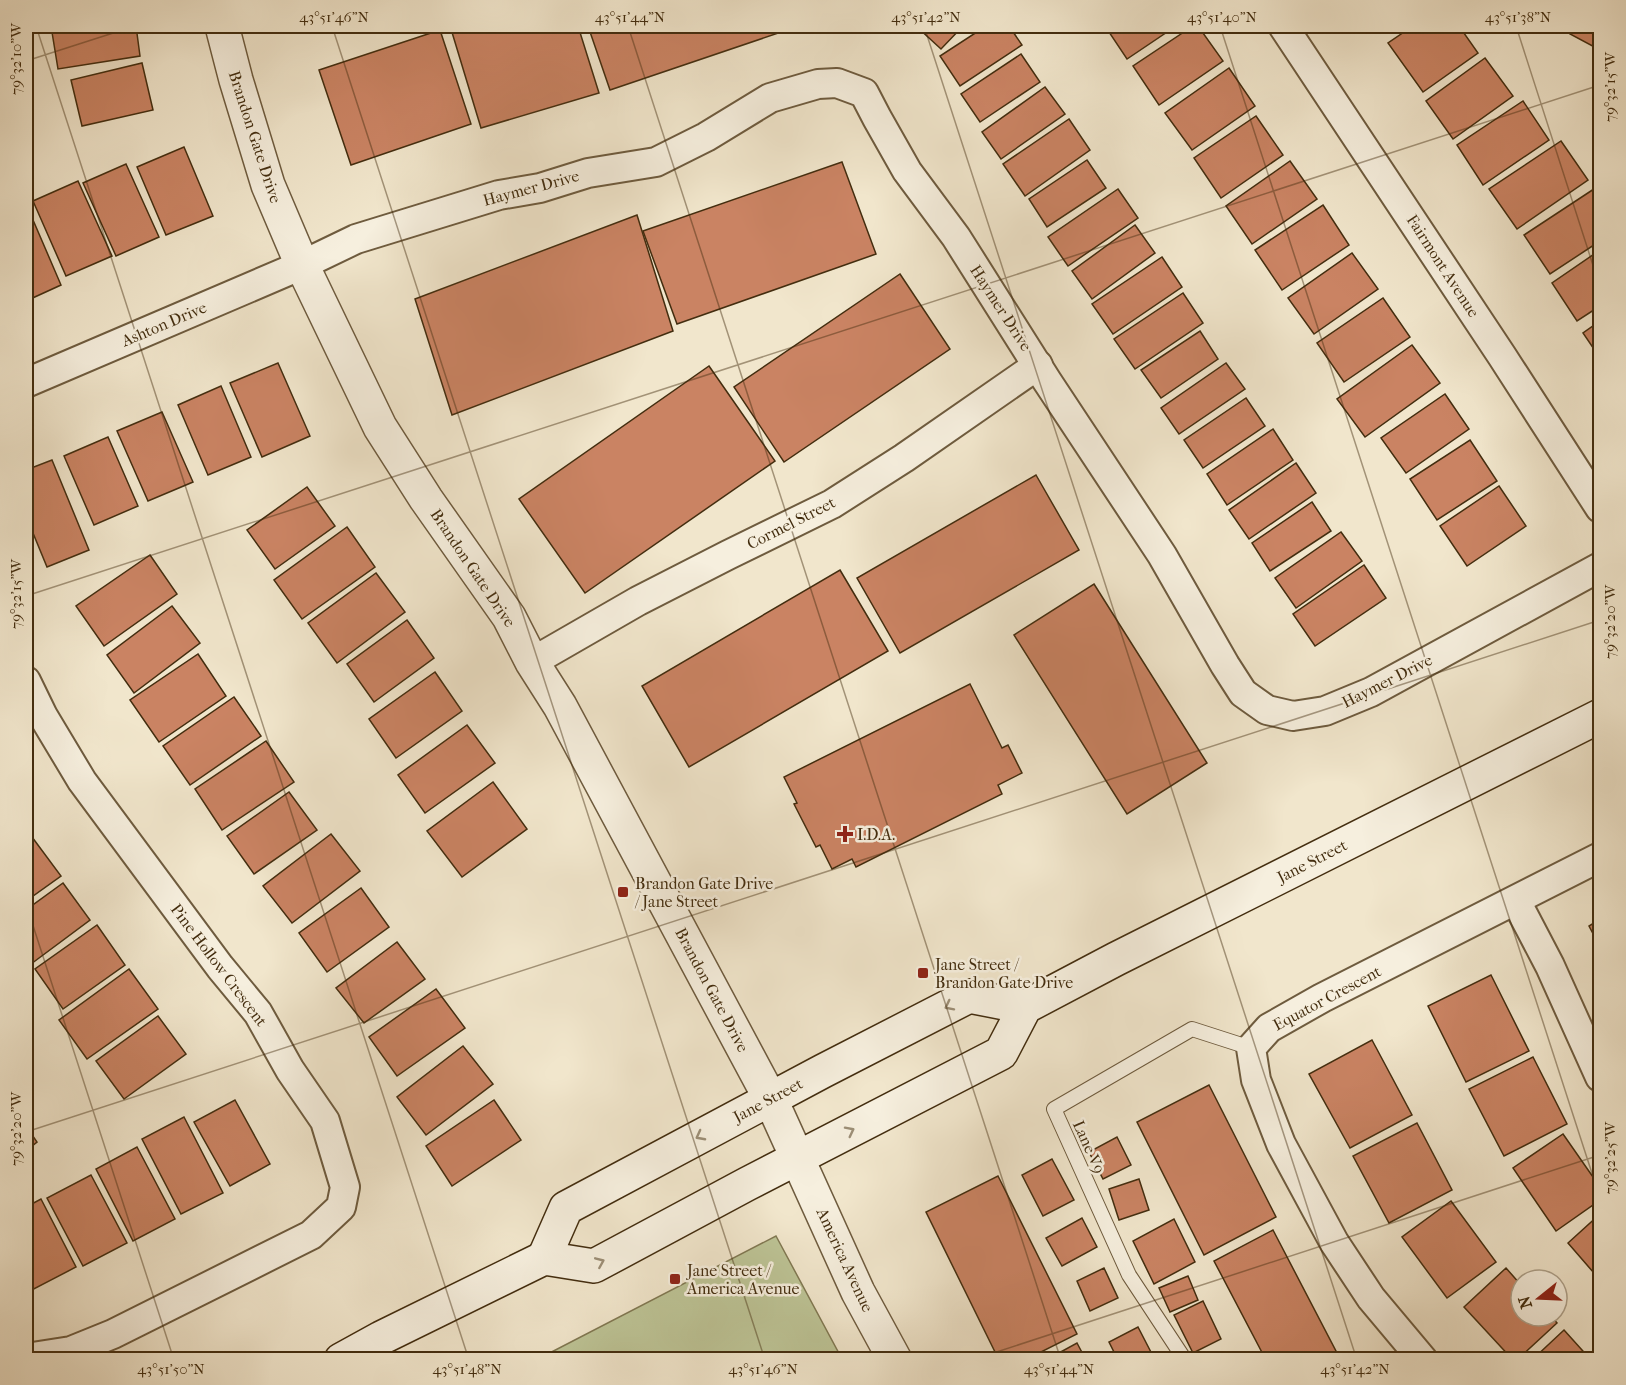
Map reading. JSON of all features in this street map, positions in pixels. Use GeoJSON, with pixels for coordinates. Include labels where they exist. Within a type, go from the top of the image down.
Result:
{"type":"FeatureCollection","features":[{"type":"Feature","properties":{"kind":"main road","name":"Brandon Gate Drive"},"geometry":{"type":"LineString","coordinates":[[222,26],[268,185],[302,266],[380,427],[426,499],[509,617],[532,662],[560,706],[771,1100],[798,1158]]}},
{"type":"Feature","properties":{"kind":"main road","name":"Jane Street"},"geometry":{"type":"LineString","coordinates":[[544,1258],[566,1208],[969,996],[1025,1007],[1600,716]]}},
{"type":"Feature","properties":{"kind":"main road"},"geometry":{"type":"LineString","coordinates":[[341,1359],[544,1258],[594,1266],[1001,1053],[1025,1007]]}},
{"type":"Feature","properties":{"kind":"main road","name":"America Avenue"},"geometry":{"type":"LineString","coordinates":[[798,1158],[858,1292],[895,1359]]}},
{"type":"Feature","properties":{"kind":"street","name":"Fairmont Avenue"},"geometry":{"type":"LineString","coordinates":[[1283,26],[1600,508]]}},
{"type":"Feature","properties":{"kind":"street","name":"Haymer Drive"},"geometry":{"type":"LineString","coordinates":[[302,266],[356,240],[500,195],[540,188],[588,173],[656,162],[706,137],[770,98],[818,84],[837,83],[864,93],[907,171],[956,237],[1162,555],[1243,693],[1267,710],[1293,716],[1325,711],[1371,692],[1600,567]]}},
{"type":"Feature","properties":{"kind":"street","name":"Ashton Drive"},"geometry":{"type":"LineString","coordinates":[[26,383],[302,266]]}},
{"type":"Feature","properties":{"kind":"street","name":"Cormel Street"},"geometry":{"type":"LineString","coordinates":[[532,662],[638,601],[832,504],[904,458],[1038,365]]}},
{"type":"Feature","properties":{"kind":"street","name":"Pine Hollow Crescent"},"geometry":{"type":"LineString","coordinates":[[26,681],[43,716],[82,781],[220,967],[258,1013],[290,1070],[325,1121],[345,1187],[341,1207],[312,1235],[113,1334],[71,1351],[26,1358]]}},
{"type":"Feature","properties":{"kind":"street","name":"Equator Crescent"},"geometry":{"type":"LineString","coordinates":[[1251,1048],[1269,1028],[1322,998],[1600,857]]}},
{"type":"Feature","properties":{"kind":"street"},"geometry":{"type":"LineString","coordinates":[[1516,901],[1550,966],[1600,1077]]}},
{"type":"Feature","properties":{"kind":"street"},"geometry":{"type":"LineString","coordinates":[[1251,1048],[1256,1080],[1281,1144],[1329,1232],[1371,1298],[1423,1359]]}},
{"type":"Feature","properties":{"kind":"lane","name":"Lane V9"},"geometry":{"type":"LineString","coordinates":[[1185,1359],[1129,1275],[1054,1109],[1192,1029],[1251,1048]]}},
{"type":"Feature","properties":{"kind":"green space"},"geometry":{"type":"Polygon","coordinates":[[[776,1236],[842,1359],[538,1359],[776,1236]]]}},
{"type":"Feature","properties":{"kind":"building"},"geometry":{"type":"Polygon","coordinates":[[[51,26],[136,26],[140,56],[58,69],[51,26]]]}},
{"type":"Feature","properties":{"kind":"building"},"geometry":{"type":"Polygon","coordinates":[[[463,26],[578,26],[599,93],[481,128],[451,29],[463,26]]]}},
{"type":"Feature","properties":{"kind":"building"},"geometry":{"type":"Polygon","coordinates":[[[588,26],[799,26],[610,90],[588,26]]]}},
{"type":"Feature","properties":{"kind":"building"},"geometry":{"type":"Polygon","coordinates":[[[916,26],[963,26],[941,49],[916,26]]]}},
{"type":"Feature","properties":{"kind":"building"},"geometry":{"type":"Polygon","coordinates":[[[986,26],[1009,26],[1022,45],[960,86],[940,56],[986,26]]]}},
{"type":"Feature","properties":{"kind":"building"},"geometry":{"type":"Polygon","coordinates":[[[1105,26],[1176,26],[1127,59],[1105,26]]]}},
{"type":"Feature","properties":{"kind":"building"},"geometry":{"type":"Polygon","coordinates":[[[1193,26],[1198,26],[1223,61],[1159,105],[1133,66],[1193,26]]]}},
{"type":"Feature","properties":{"kind":"building"},"geometry":{"type":"Polygon","coordinates":[[[1378,26],[1394,26],[1383,33],[1378,26]]]}},
{"type":"Feature","properties":{"kind":"building"},"geometry":{"type":"Polygon","coordinates":[[[1413,26],[1459,26],[1478,53],[1423,92],[1388,43],[1413,26]]]}},
{"type":"Feature","properties":{"kind":"building"},"geometry":{"type":"Polygon","coordinates":[[[1574,26],[1600,26],[1600,50],[1570,34],[1574,26]]]}},
{"type":"Feature","properties":{"kind":"building"},"geometry":{"type":"Polygon","coordinates":[[[440,30],[471,124],[351,165],[319,70],[440,30]]]}},
{"type":"Feature","properties":{"kind":"building"},"geometry":{"type":"Polygon","coordinates":[[[1021,54],[1040,82],[980,122],[961,94],[1021,54]]]}},
{"type":"Feature","properties":{"kind":"building"},"geometry":{"type":"Polygon","coordinates":[[[1485,58],[1513,96],[1453,139],[1426,101],[1485,58]]]}},
{"type":"Feature","properties":{"kind":"building"},"geometry":{"type":"Polygon","coordinates":[[[142,63],[153,110],[82,126],[71,80],[142,63]]]}},
{"type":"Feature","properties":{"kind":"building"},"geometry":{"type":"Polygon","coordinates":[[[1229,68],[1255,106],[1192,150],[1165,113],[1229,68]]]}},
{"type":"Feature","properties":{"kind":"building"},"geometry":{"type":"Polygon","coordinates":[[[1045,87],[1065,114],[1001,159],[982,132],[1045,87]]]}},
{"type":"Feature","properties":{"kind":"building"},"geometry":{"type":"Polygon","coordinates":[[[1523,101],[1549,140],[1483,185],[1457,145],[1523,101]]]}},
{"type":"Feature","properties":{"kind":"building"},"geometry":{"type":"Polygon","coordinates":[[[1256,116],[1283,155],[1221,198],[1194,158],[1256,116]]]}},
{"type":"Feature","properties":{"kind":"building"},"geometry":{"type":"Polygon","coordinates":[[[1069,119],[1090,150],[1025,196],[1003,164],[1069,119]]]}},
{"type":"Feature","properties":{"kind":"building"},"geometry":{"type":"Polygon","coordinates":[[[1561,141],[1588,180],[1517,229],[1489,189],[1561,141]]]}},
{"type":"Feature","properties":{"kind":"building"},"geometry":{"type":"Polygon","coordinates":[[[184,147],[213,216],[166,235],[137,167],[184,147]]]}},
{"type":"Feature","properties":{"kind":"building"},"geometry":{"type":"Polygon","coordinates":[[[1087,160],[1106,188],[1047,227],[1029,199],[1087,160]]]}},
{"type":"Feature","properties":{"kind":"building"},"geometry":{"type":"Polygon","coordinates":[[[1290,161],[1317,199],[1252,244],[1226,206],[1290,161]]]}},
{"type":"Feature","properties":{"kind":"building"},"geometry":{"type":"Polygon","coordinates":[[[842,162],[876,254],[677,324],[643,231],[842,162]]]}},
{"type":"Feature","properties":{"kind":"building"},"geometry":{"type":"Polygon","coordinates":[[[126,164],[159,237],[116,256],[83,183],[126,164]]]}},
{"type":"Feature","properties":{"kind":"building"},"geometry":{"type":"Polygon","coordinates":[[[78,181],[112,256],[66,276],[33,201],[78,181]]]}},
{"type":"Feature","properties":{"kind":"building"},"geometry":{"type":"Polygon","coordinates":[[[1600,185],[1600,241],[1550,274],[1524,235],[1600,185]]]}},
{"type":"Feature","properties":{"kind":"building"},"geometry":{"type":"Polygon","coordinates":[[[1118,189],[1138,218],[1068,266],[1048,237],[1118,189]]]}},
{"type":"Feature","properties":{"kind":"building"},"geometry":{"type":"Polygon","coordinates":[[[1323,205],[1349,245],[1282,290],[1255,250],[1323,205]]]}},
{"type":"Feature","properties":{"kind":"building"},"geometry":{"type":"Polygon","coordinates":[[[26,207],[61,285],[26,301],[26,207]]]}},
{"type":"Feature","properties":{"kind":"building"},"geometry":{"type":"Polygon","coordinates":[[[637,215],[673,331],[452,415],[415,299],[637,215]]]}},
{"type":"Feature","properties":{"kind":"building"},"geometry":{"type":"Polygon","coordinates":[[[1135,225],[1155,253],[1092,299],[1072,271],[1135,225]]]}},
{"type":"Feature","properties":{"kind":"building"},"geometry":{"type":"Polygon","coordinates":[[[1600,250],[1600,306],[1577,321],[1552,283],[1600,250]]]}},
{"type":"Feature","properties":{"kind":"building"},"geometry":{"type":"Polygon","coordinates":[[[1352,253],[1378,289],[1314,334],[1288,298],[1352,253]]]}},
{"type":"Feature","properties":{"kind":"building"},"geometry":{"type":"Polygon","coordinates":[[[1162,257],[1182,287],[1113,334],[1092,304],[1162,257]]]}},
{"type":"Feature","properties":{"kind":"building"},"geometry":{"type":"Polygon","coordinates":[[[900,274],[950,349],[784,462],[734,387],[900,274]]]}},
{"type":"Feature","properties":{"kind":"building"},"geometry":{"type":"Polygon","coordinates":[[[1183,293],[1203,323],[1135,369],[1114,339],[1183,293]]]}},
{"type":"Feature","properties":{"kind":"building"},"geometry":{"type":"Polygon","coordinates":[[[1383,298],[1410,337],[1344,382],[1317,343],[1383,298]]]}},
{"type":"Feature","properties":{"kind":"building"},"geometry":{"type":"Polygon","coordinates":[[[1600,321],[1600,358],[1583,333],[1600,321]]]}},
{"type":"Feature","properties":{"kind":"building"},"geometry":{"type":"Polygon","coordinates":[[[1200,331],[1218,359],[1161,398],[1141,370],[1200,331]]]}},
{"type":"Feature","properties":{"kind":"building"},"geometry":{"type":"Polygon","coordinates":[[[1412,345],[1440,383],[1365,437],[1337,399],[1412,345]]]}},
{"type":"Feature","properties":{"kind":"building"},"geometry":{"type":"Polygon","coordinates":[[[278,363],[310,436],[262,457],[230,383],[278,363]]]}},
{"type":"Feature","properties":{"kind":"building"},"geometry":{"type":"Polygon","coordinates":[[[1226,363],[1245,389],[1179,434],[1161,408],[1226,363]]]}},
{"type":"Feature","properties":{"kind":"building"},"geometry":{"type":"Polygon","coordinates":[[[709,366],[775,461],[585,593],[519,499],[709,366]]]}},
{"type":"Feature","properties":{"kind":"building"},"geometry":{"type":"Polygon","coordinates":[[[221,386],[251,457],[208,475],[178,405],[221,386]]]}},
{"type":"Feature","properties":{"kind":"building"},"geometry":{"type":"Polygon","coordinates":[[[1445,394],[1469,429],[1406,473],[1381,438],[1445,394]]]}},
{"type":"Feature","properties":{"kind":"building"},"geometry":{"type":"Polygon","coordinates":[[[1246,398],[1265,426],[1203,468],[1184,440],[1246,398]]]}},
{"type":"Feature","properties":{"kind":"building"},"geometry":{"type":"Polygon","coordinates":[[[162,412],[193,482],[148,501],[117,431],[162,412]]]}},
{"type":"Feature","properties":{"kind":"building"},"geometry":{"type":"Polygon","coordinates":[[[1273,429],[1293,460],[1227,505],[1207,474],[1273,429]]]}},
{"type":"Feature","properties":{"kind":"building"},"geometry":{"type":"Polygon","coordinates":[[[108,437],[138,506],[94,525],[64,456],[108,437]]]}},
{"type":"Feature","properties":{"kind":"building"},"geometry":{"type":"Polygon","coordinates":[[[1470,440],[1497,481],[1437,520],[1410,479],[1470,440]]]}},
{"type":"Feature","properties":{"kind":"building"},"geometry":{"type":"Polygon","coordinates":[[[52,460],[89,550],[47,567],[26,516],[26,470],[52,460]]]}},
{"type":"Feature","properties":{"kind":"building"},"geometry":{"type":"Polygon","coordinates":[[[1296,463],[1316,493],[1249,539],[1229,510],[1296,463]]]}},
{"type":"Feature","properties":{"kind":"building"},"geometry":{"type":"Polygon","coordinates":[[[1036,475],[1079,550],[900,653],[857,578],[1036,475]]]}},
{"type":"Feature","properties":{"kind":"building"},"geometry":{"type":"Polygon","coordinates":[[[1499,486],[1526,526],[1467,566],[1440,526],[1499,486]]]}},
{"type":"Feature","properties":{"kind":"building"},"geometry":{"type":"Polygon","coordinates":[[[307,487],[335,526],[275,569],[247,530],[307,487]]]}},
{"type":"Feature","properties":{"kind":"building"},"geometry":{"type":"Polygon","coordinates":[[[1312,502],[1331,531],[1270,571],[1252,543],[1312,502]]]}},
{"type":"Feature","properties":{"kind":"building"},"geometry":{"type":"Polygon","coordinates":[[[347,527],[375,567],[302,619],[274,580],[347,527]]]}},
{"type":"Feature","properties":{"kind":"building"},"geometry":{"type":"Polygon","coordinates":[[[1341,532],[1362,561],[1296,608],[1275,578],[1341,532]]]}},
{"type":"Feature","properties":{"kind":"building"},"geometry":{"type":"Polygon","coordinates":[[[150,555],[177,594],[104,646],[76,606],[150,555]]]}},
{"type":"Feature","properties":{"kind":"building"},"geometry":{"type":"Polygon","coordinates":[[[1364,565],[1386,598],[1315,646],[1293,614],[1364,565]]]}},
{"type":"Feature","properties":{"kind":"building"},"geometry":{"type":"Polygon","coordinates":[[[840,570],[888,651],[689,767],[642,686],[840,570]]]}},
{"type":"Feature","properties":{"kind":"building"},"geometry":{"type":"Polygon","coordinates":[[[376,573],[405,612],[337,663],[308,623],[376,573]]]}},
{"type":"Feature","properties":{"kind":"building"},"geometry":{"type":"Polygon","coordinates":[[[1094,584],[1207,763],[1127,814],[1014,635],[1094,584]]]}},
{"type":"Feature","properties":{"kind":"building"},"geometry":{"type":"Polygon","coordinates":[[[172,606],[200,643],[134,693],[107,655],[172,606]]]}},
{"type":"Feature","properties":{"kind":"building"},"geometry":{"type":"Polygon","coordinates":[[[407,620],[434,658],[374,702],[347,664],[407,620]]]}},
{"type":"Feature","properties":{"kind":"building"},"geometry":{"type":"Polygon","coordinates":[[[198,654],[226,696],[159,742],[130,700],[198,654]]]}},
{"type":"Feature","properties":{"kind":"building"},"geometry":{"type":"Polygon","coordinates":[[[435,672],[462,711],[396,758],[369,719],[435,672]]]}},
{"type":"Feature","properties":{"kind":"building"},"geometry":{"type":"Polygon","coordinates":[[[970,684],[1002,748],[1008,745],[1022,773],[998,785],[1002,794],[856,867],[852,859],[832,869],[820,845],[816,847],[794,804],[797,803],[784,777],[970,684]]]}},
{"type":"Feature","properties":{"kind":"building"},"geometry":{"type":"Polygon","coordinates":[[[234,697],[261,736],[190,785],[163,746],[234,697]]]}},
{"type":"Feature","properties":{"kind":"building"},"geometry":{"type":"Polygon","coordinates":[[[467,725],[495,763],[425,813],[398,775],[467,725]]]}},
{"type":"Feature","properties":{"kind":"building"},"geometry":{"type":"Polygon","coordinates":[[[266,741],[294,782],[222,830],[195,789],[266,741]]]}},
{"type":"Feature","properties":{"kind":"building"},"geometry":{"type":"Polygon","coordinates":[[[493,782],[527,829],[462,877],[427,831],[493,782]]]}},
{"type":"Feature","properties":{"kind":"building"},"geometry":{"type":"Polygon","coordinates":[[[289,792],[317,830],[254,874],[227,836],[289,792]]]}},
{"type":"Feature","properties":{"kind":"building"},"geometry":{"type":"Polygon","coordinates":[[[331,834],[360,871],[292,923],[263,886],[331,834]]]}},
{"type":"Feature","properties":{"kind":"building"},"geometry":{"type":"Polygon","coordinates":[[[32,837],[61,876],[26,901],[26,842],[32,837]]]}},
{"type":"Feature","properties":{"kind":"building"},"geometry":{"type":"Polygon","coordinates":[[[63,883],[90,920],[31,964],[26,956],[26,910],[63,883]]]}},
{"type":"Feature","properties":{"kind":"building"},"geometry":{"type":"Polygon","coordinates":[[[361,888],[389,927],[327,972],[299,933],[361,888]]]}},
{"type":"Feature","properties":{"kind":"building"},"geometry":{"type":"Polygon","coordinates":[[[1600,919],[1600,947],[1589,926],[1600,919]]]}},
{"type":"Feature","properties":{"kind":"building"},"geometry":{"type":"Polygon","coordinates":[[[97,925],[125,965],[63,1009],[35,969],[97,925]]]}},
{"type":"Feature","properties":{"kind":"building"},"geometry":{"type":"Polygon","coordinates":[[[397,942],[425,979],[364,1023],[336,988],[397,942]]]}},
{"type":"Feature","properties":{"kind":"building"},"geometry":{"type":"Polygon","coordinates":[[[129,969],[158,1009],[87,1059],[59,1020],[129,969]]]}},
{"type":"Feature","properties":{"kind":"building"},"geometry":{"type":"Polygon","coordinates":[[[1491,975],[1529,1051],[1466,1082],[1428,1006],[1491,975]]]}},
{"type":"Feature","properties":{"kind":"building"},"geometry":{"type":"Polygon","coordinates":[[[436,989],[465,1028],[397,1076],[369,1037],[436,989]]]}},
{"type":"Feature","properties":{"kind":"building"},"geometry":{"type":"Polygon","coordinates":[[[158,1016],[186,1054],[124,1099],[96,1061],[158,1016]]]}},
{"type":"Feature","properties":{"kind":"building"},"geometry":{"type":"Polygon","coordinates":[[[1372,1040],[1412,1115],[1350,1148],[1309,1074],[1372,1040]]]}},
{"type":"Feature","properties":{"kind":"building"},"geometry":{"type":"Polygon","coordinates":[[[463,1046],[493,1084],[426,1135],[397,1097],[463,1046]]]}},
{"type":"Feature","properties":{"kind":"building"},"geometry":{"type":"Polygon","coordinates":[[[1533,1057],[1567,1124],[1504,1156],[1469,1089],[1533,1057]]]}},
{"type":"Feature","properties":{"kind":"building"},"geometry":{"type":"Polygon","coordinates":[[[1209,1085],[1276,1217],[1204,1255],[1137,1122],[1209,1085]]]}},
{"type":"Feature","properties":{"kind":"building"},"geometry":{"type":"Polygon","coordinates":[[[235,1100],[270,1164],[230,1186],[194,1122],[235,1100]]]}},
{"type":"Feature","properties":{"kind":"building"},"geometry":{"type":"Polygon","coordinates":[[[494,1100],[521,1140],[452,1186],[426,1146],[494,1100]]]}},
{"type":"Feature","properties":{"kind":"building"},"geometry":{"type":"Polygon","coordinates":[[[184,1117],[223,1193],[181,1214],[142,1139],[184,1117]]]}},
{"type":"Feature","properties":{"kind":"building"},"geometry":{"type":"Polygon","coordinates":[[[1417,1123],[1452,1190],[1389,1223],[1353,1156],[1417,1123]]]}},
{"type":"Feature","properties":{"kind":"building"},"geometry":{"type":"Polygon","coordinates":[[[26,1126],[37,1142],[26,1151],[26,1126]]]}},
{"type":"Feature","properties":{"kind":"building"},"geometry":{"type":"Polygon","coordinates":[[[1563,1134],[1600,1187],[1600,1200],[1556,1231],[1513,1168],[1563,1134]]]}},
{"type":"Feature","properties":{"kind":"building"},"geometry":{"type":"Polygon","coordinates":[[[1117,1137],[1131,1165],[1103,1179],[1089,1152],[1117,1137]]]}},
{"type":"Feature","properties":{"kind":"building"},"geometry":{"type":"Polygon","coordinates":[[[137,1147],[175,1219],[133,1241],[96,1169],[137,1147]]]}},
{"type":"Feature","properties":{"kind":"building"},"geometry":{"type":"Polygon","coordinates":[[[1052,1159],[1074,1200],[1043,1216],[1022,1175],[1052,1159]]]}},
{"type":"Feature","properties":{"kind":"building"},"geometry":{"type":"Polygon","coordinates":[[[91,1175],[127,1243],[83,1266],[47,1198],[91,1175]]]}},
{"type":"Feature","properties":{"kind":"building"},"geometry":{"type":"Polygon","coordinates":[[[998,1176],[1077,1334],[1025,1360],[999,1360],[926,1212],[998,1176]]]}},
{"type":"Feature","properties":{"kind":"building"},"geometry":{"type":"Polygon","coordinates":[[[1139,1179],[1149,1210],[1119,1220],[1109,1189],[1139,1179]]]}},
{"type":"Feature","properties":{"kind":"building"},"geometry":{"type":"Polygon","coordinates":[[[41,1199],[76,1267],[28,1292],[26,1287],[26,1207],[41,1199]]]}},
{"type":"Feature","properties":{"kind":"building"},"geometry":{"type":"Polygon","coordinates":[[[1451,1201],[1496,1262],[1447,1298],[1402,1237],[1451,1201]]]}},
{"type":"Feature","properties":{"kind":"building"},"geometry":{"type":"Polygon","coordinates":[[[1600,1214],[1600,1280],[1568,1243],[1600,1214]]]}},
{"type":"Feature","properties":{"kind":"building"},"geometry":{"type":"Polygon","coordinates":[[[1082,1218],[1097,1247],[1062,1266],[1046,1238],[1082,1218]]]}},
{"type":"Feature","properties":{"kind":"building"},"geometry":{"type":"Polygon","coordinates":[[[1174,1219],[1195,1262],[1154,1284],[1133,1241],[1174,1219]]]}},
{"type":"Feature","properties":{"kind":"building"},"geometry":{"type":"Polygon","coordinates":[[[1273,1230],[1337,1353],[1324,1360],[1266,1360],[1214,1261],[1273,1230]]]}},
{"type":"Feature","properties":{"kind":"building"},"geometry":{"type":"Polygon","coordinates":[[[1104,1268],[1118,1298],[1090,1311],[1077,1281],[1104,1268]]]}},
{"type":"Feature","properties":{"kind":"building"},"geometry":{"type":"Polygon","coordinates":[[[1506,1268],[1509,1271],[1509,1328],[1552,1328],[1517,1360],[1513,1360],[1464,1307],[1506,1268]]]}},
{"type":"Feature","properties":{"kind":"building"},"geometry":{"type":"Polygon","coordinates":[[[1188,1276],[1198,1300],[1170,1312],[1159,1288],[1188,1276]]]}},
{"type":"Feature","properties":{"kind":"building"},"geometry":{"type":"Polygon","coordinates":[[[1203,1301],[1221,1339],[1193,1353],[1174,1315],[1203,1301]]]}},
{"type":"Feature","properties":{"kind":"building"},"geometry":{"type":"Polygon","coordinates":[[[1138,1327],[1155,1360],[1118,1360],[1109,1342],[1138,1327]]]}},
{"type":"Feature","properties":{"kind":"building"},"geometry":{"type":"Polygon","coordinates":[[[1564,1330],[1591,1360],[1532,1360],[1564,1330]]]}},
{"type":"Feature","properties":{"kind":"building"},"geometry":{"type":"Polygon","coordinates":[[[1077,1343],[1086,1360],[1046,1360],[1077,1343]]]}},
{"type":"Feature","properties":{"kind":"place","name":"I.D.A."},"geometry":{"type":"Point","coordinates":[845,834]}},
{"type":"Feature","properties":{"kind":"place","name":"Brandon Gate Drive / Jane Street"},"geometry":{"type":"Point","coordinates":[623,892]}},
{"type":"Feature","properties":{"kind":"place","name":"Jane Street / Brandon Gate Drive"},"geometry":{"type":"Point","coordinates":[923,973]}},
{"type":"Feature","properties":{"kind":"place","name":"Jane Street / America Avenue"},"geometry":{"type":"Point","coordinates":[675,1279]}}]}
